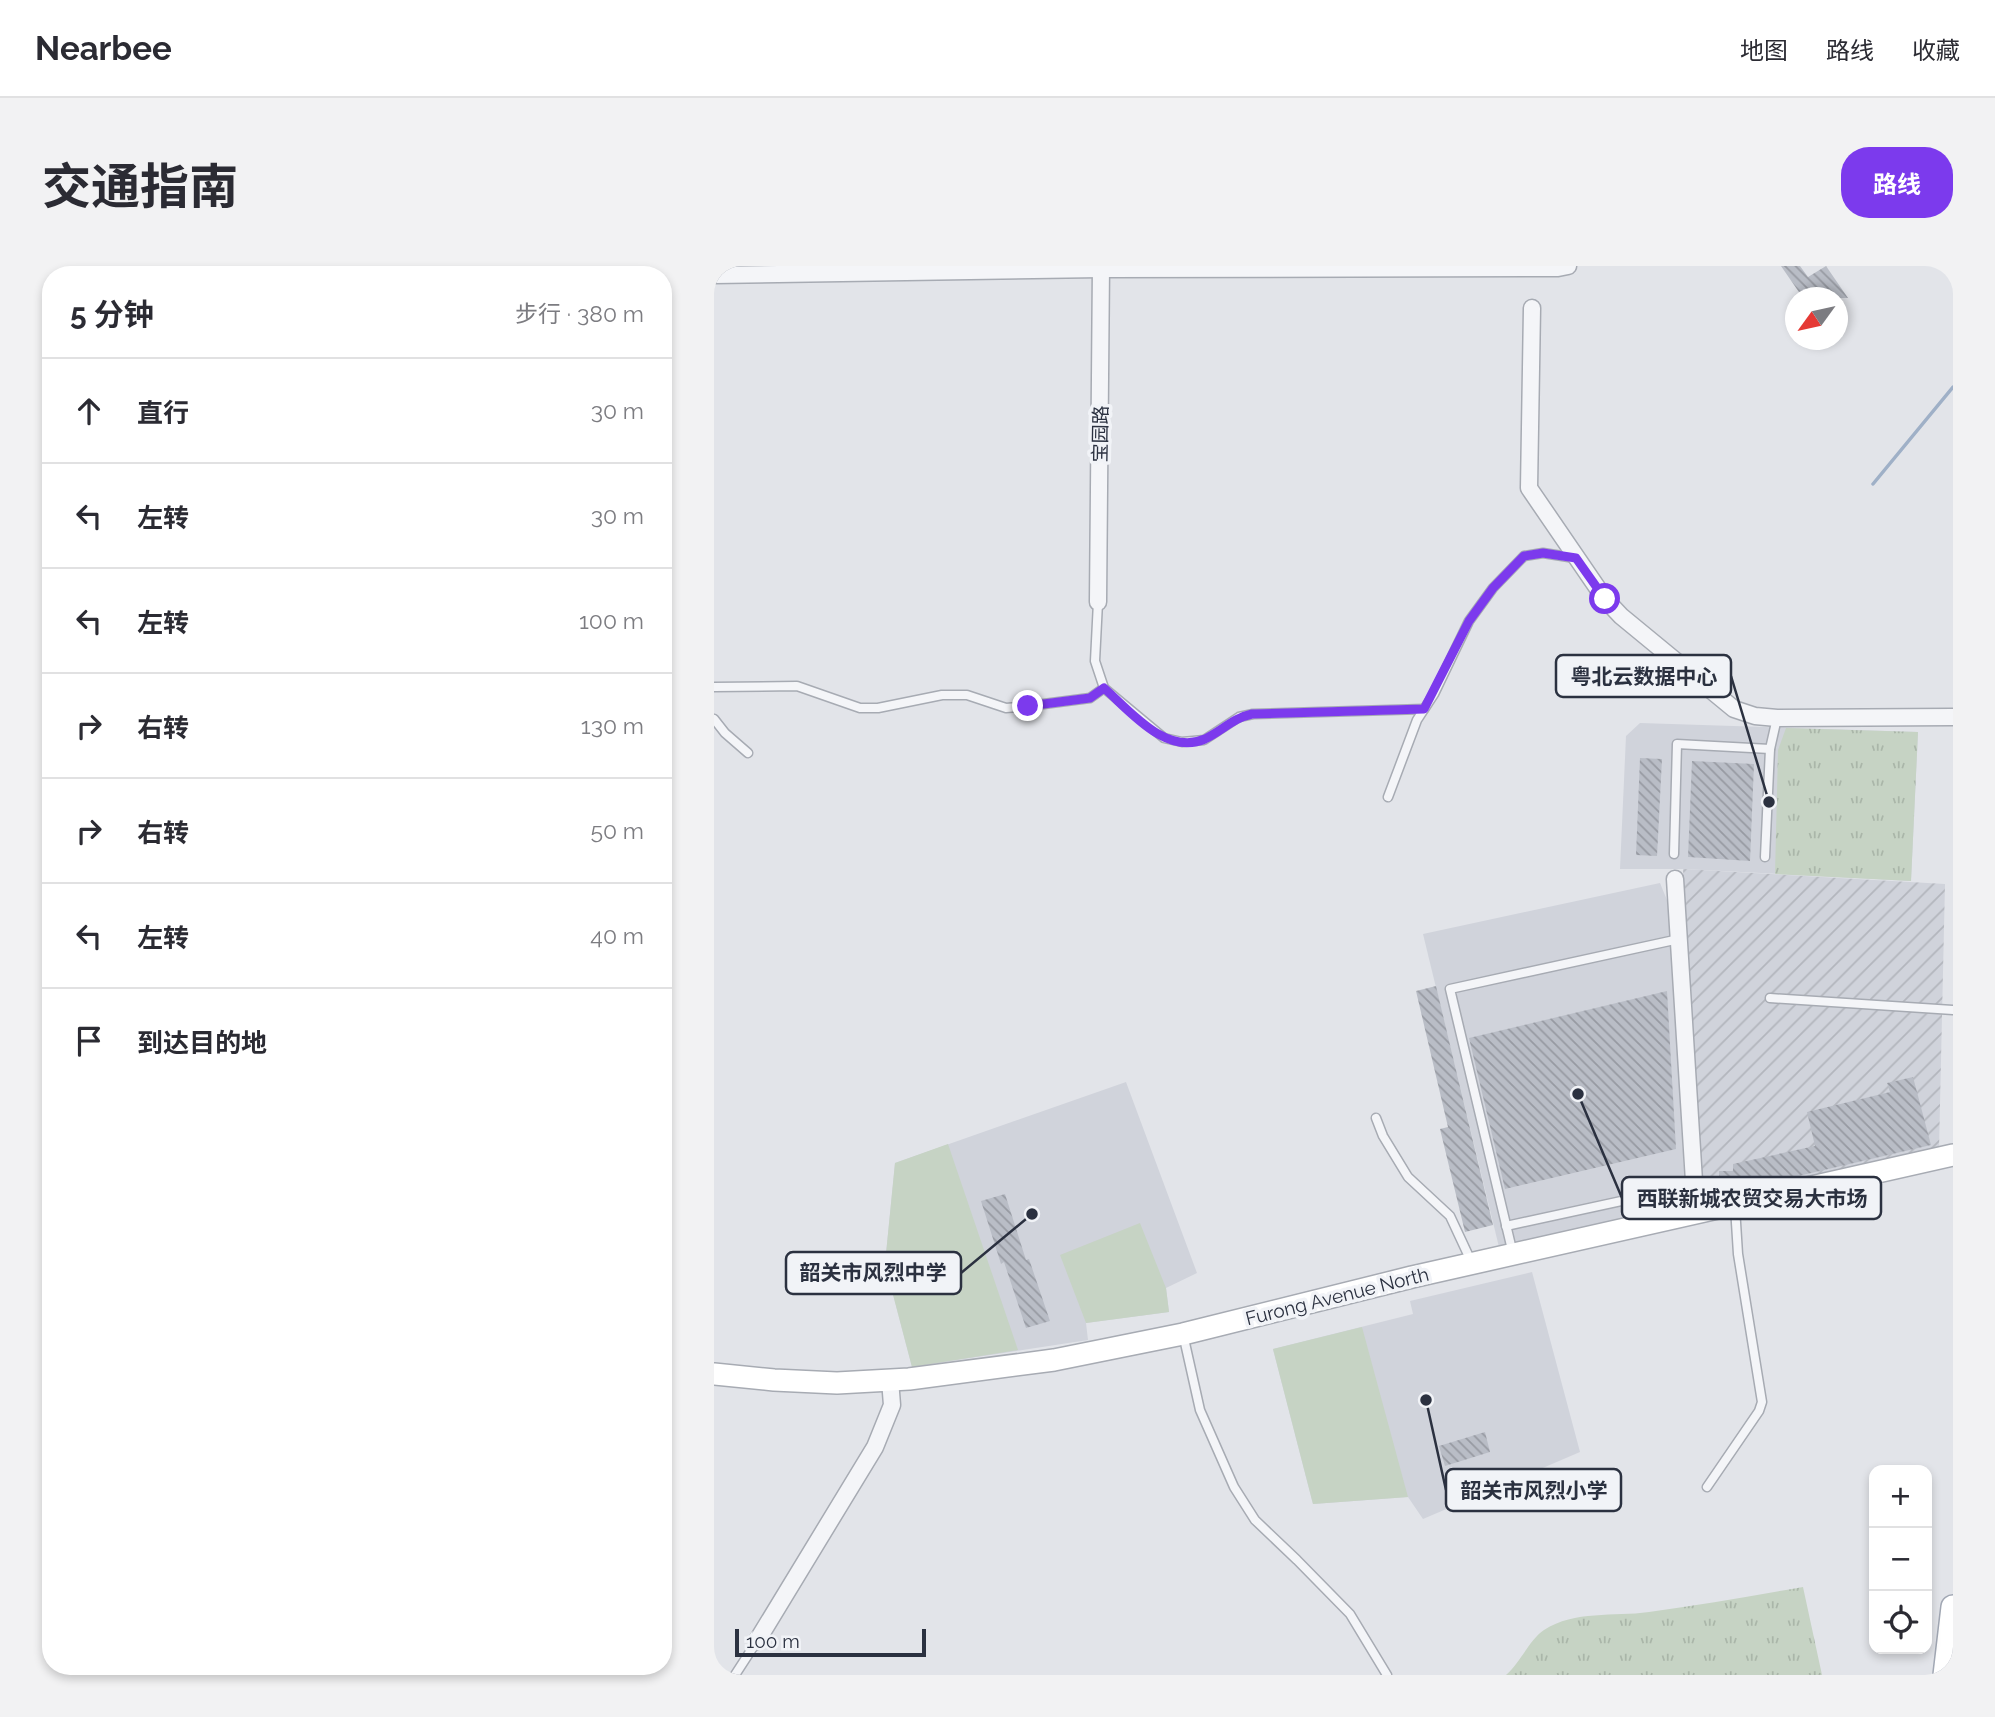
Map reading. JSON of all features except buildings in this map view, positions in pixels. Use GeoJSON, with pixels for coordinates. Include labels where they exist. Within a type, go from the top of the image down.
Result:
{"type":"FeatureCollection","features":[{"type":"Feature","properties":{"kind":"main road","name":"Furong Avenue North"},"geometry":{"type":"LineString","coordinates":[[714,1374],[824,1382],[890,1380],[984,1371],[1054,1360],[1183,1334],[1472,1263],[1953,1154]]}},
{"type":"Feature","properties":{"kind":"main road"},"geometry":{"type":"LineString","coordinates":[[1945,1675],[1953,1607]]}},
{"type":"Feature","properties":{"kind":"street"},"geometry":{"type":"LineString","coordinates":[[714,275],[1037,268],[1569,266]]}},
{"type":"Feature","properties":{"kind":"street","name":"宝园路"},"geometry":{"type":"LineString","coordinates":[[1098,602],[1101,268]]}},
{"type":"Feature","properties":{"kind":"street"},"geometry":{"type":"LineString","coordinates":[[1532,308],[1529,488],[1605,599],[1621,616],[1734,709],[1755,716],[1953,717]]}},
{"type":"Feature","properties":{"kind":"street"},"geometry":{"type":"LineString","coordinates":[[1675,879],[1696,1213]]}},
{"type":"Feature","properties":{"kind":"street"},"geometry":{"type":"LineString","coordinates":[[757,1642],[875,1447],[892,1405],[890,1380]]}},
{"type":"Feature","properties":{"kind":"lane"},"geometry":{"type":"LineString","coordinates":[[1388,797],[1417,720],[1469,621],[1493,588],[1524,556],[1543,553],[1576,558]]}},
{"type":"Feature","properties":{"kind":"lane"},"geometry":{"type":"LineString","coordinates":[[1098,602],[1095,662],[1104,688],[1164,738],[1182,742],[1203,740],[1239,717],[1252,714],[1424,709]]}},
{"type":"Feature","properties":{"kind":"lane"},"geometry":{"type":"LineString","coordinates":[[714,687],[797,686],[860,708],[878,708],[942,695],[967,695],[1006,708],[1090,698],[1104,688]]}},
{"type":"Feature","properties":{"kind":"lane"},"geometry":{"type":"LineString","coordinates":[[1765,857],[1770,749],[1777,718]]}},
{"type":"Feature","properties":{"kind":"lane"},"geometry":{"type":"LineString","coordinates":[[714,719],[725,733],[748,753]]}},
{"type":"Feature","properties":{"kind":"lane"},"geometry":{"type":"LineString","coordinates":[[1674,854],[1677,744],[1770,749]]}},
{"type":"Feature","properties":{"kind":"lane"},"geometry":{"type":"LineString","coordinates":[[1513,1254],[1450,989],[1679,939]]}},
{"type":"Feature","properties":{"kind":"lane"},"geometry":{"type":"LineString","coordinates":[[1770,998],[1953,1010]]}},
{"type":"Feature","properties":{"kind":"lane"},"geometry":{"type":"LineString","coordinates":[[1376,1118],[1383,1136],[1408,1177],[1453,1222],[1472,1263]]}},
{"type":"Feature","properties":{"kind":"lane"},"geometry":{"type":"LineString","coordinates":[[1506,1226],[1695,1185]]}},
{"type":"Feature","properties":{"kind":"lane"},"geometry":{"type":"LineString","coordinates":[[1707,1487],[1759,1411],[1762,1402],[1738,1254],[1735,1205]]}},
{"type":"Feature","properties":{"kind":"lane"},"geometry":{"type":"LineString","coordinates":[[1183,1334],[1200,1410],[1234,1487],[1255,1520],[1350,1614],[1387,1675]]}},
{"type":"Feature","properties":{"kind":"lane"},"geometry":{"type":"LineString","coordinates":[[735,1675],[757,1642]]}},
{"type":"Feature","properties":{"kind":"lane"},"geometry":{"type":"LineString","coordinates":[[742,1675],[757,1642]]}},
{"type":"Feature","properties":{"kind":"shaded area"},"geometry":{"type":"Polygon","coordinates":[[[1640,723],[1918,732],[1911,881],[1683,869],[1620,869],[1626,736],[1640,723]]]}},
{"type":"Feature","properties":{"kind":"shaded area"},"geometry":{"type":"Polygon","coordinates":[[[1683,869],[1945,884],[1939,1149],[1704,1203],[1683,869]]]}},
{"type":"Feature","properties":{"kind":"shaded area"},"geometry":{"type":"Polygon","coordinates":[[[1660,883],[1669,905],[1686,1205],[1499,1247],[1423,934],[1660,883]]]}},
{"type":"Feature","properties":{"kind":"shaded area"},"geometry":{"type":"Polygon","coordinates":[[[1126,1082],[1197,1273],[1166,1288],[1169,1312],[1086,1323],[1088,1340],[912,1367],[885,1264],[895,1163],[1126,1082]]]}},
{"type":"Feature","properties":{"kind":"shaded area"},"geometry":{"type":"Polygon","coordinates":[[[1532,1272],[1580,1452],[1423,1519],[1408,1497],[1313,1504],[1273,1349],[1413,1314],[1410,1301],[1532,1272]]]}},
{"type":"Feature","properties":{"kind":"green space"},"geometry":{"type":"Polygon","coordinates":[[[1786,728],[1918,732],[1911,881],[1775,874],[1778,750],[1786,728]]]}},
{"type":"Feature","properties":{"kind":"green space"},"geometry":{"type":"Polygon","coordinates":[[[948,1144],[1018,1350],[912,1367],[885,1264],[895,1163],[948,1144]]]}},
{"type":"Feature","properties":{"kind":"green space"},"geometry":{"type":"Polygon","coordinates":[[[1140,1223],[1166,1288],[1169,1312],[1086,1323],[1060,1255],[1140,1223]]]}},
{"type":"Feature","properties":{"kind":"green space"},"geometry":{"type":"Polygon","coordinates":[[[1362,1327],[1408,1497],[1313,1504],[1273,1349],[1362,1327]]]}},
{"type":"Feature","properties":{"kind":"green space"},"geometry":{"type":"Polygon","coordinates":[[[1803,1587],[1822,1675],[1506,1675],[1539,1634],[1568,1619],[1649,1612],[1803,1587]]]}},
{"type":"Feature","properties":{"kind":"waterway"},"geometry":{"type":"LineString","coordinates":[[1873,484],[1953,387]]}},
{"type":"Feature","properties":{"kind":"place","name":"粤北云数据中心"},"geometry":{"type":"Point","coordinates":[1769,802]}},
{"type":"Feature","properties":{"kind":"place","name":"西联新城农贸交易大市场"},"geometry":{"type":"Point","coordinates":[1578,1094]}},
{"type":"Feature","properties":{"kind":"place","name":"韶关市风烈中学"},"geometry":{"type":"Point","coordinates":[1032,1214]}},
{"type":"Feature","properties":{"kind":"place","name":"韶关市风烈小学"},"geometry":{"type":"Point","coordinates":[1426,1400]}},
{"type":"Feature","properties":{"kind":"route"},"geometry":{"type":"LineString","coordinates":[[1028,706],[1090,698],[1104,688],[1164,738],[1182,742],[1203,740],[1239,717],[1252,714],[1424,709],[1469,621],[1493,588],[1524,556],[1543,553],[1576,558],[1605,599]]}}]}
